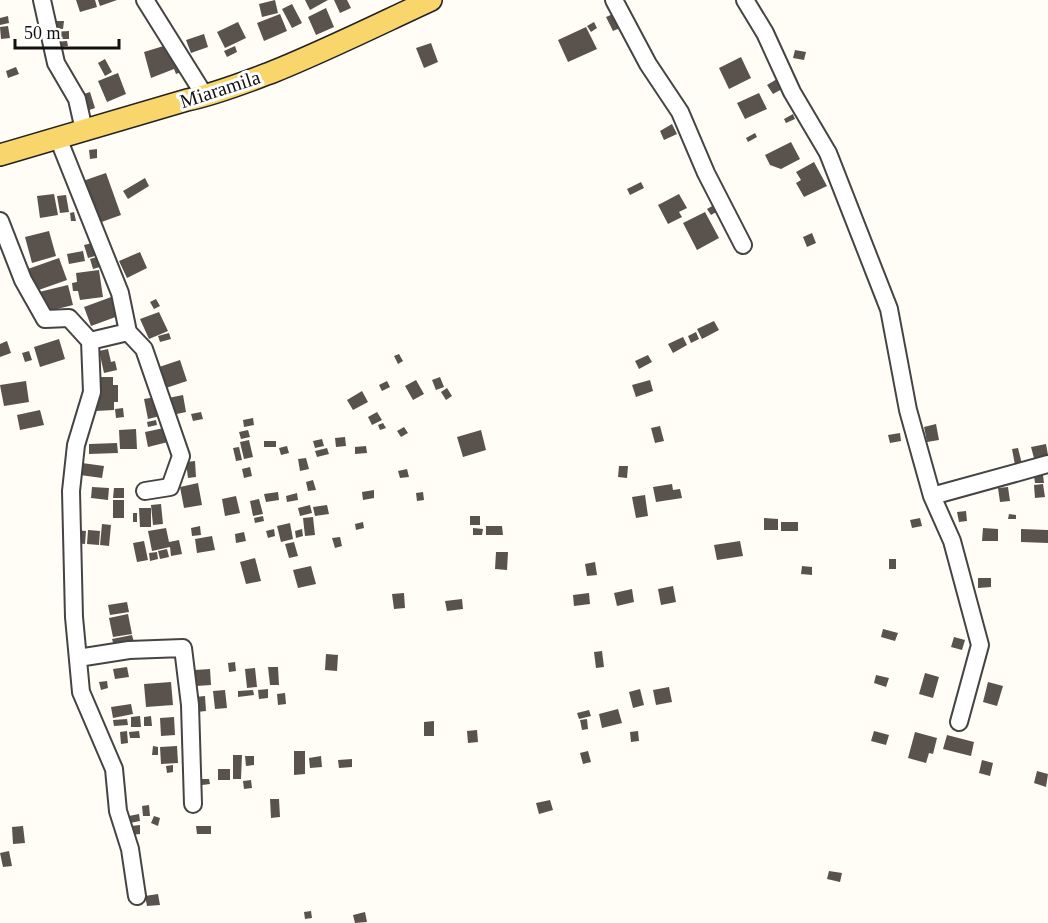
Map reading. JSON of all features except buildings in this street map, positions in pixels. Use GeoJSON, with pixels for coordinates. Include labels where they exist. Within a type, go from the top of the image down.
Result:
{"type":"FeatureCollection","features":[{"type":"Feature","properties":{"kind":"main road","name":"Miaramila"},"geometry":{"type":"LineString","coordinates":[[0,155],[205,96],[328,50],[431,0]]}},
{"type":"Feature","properties":{"kind":"street"},"geometry":{"type":"LineString","coordinates":[[42,0],[56,63],[77,99],[84,130]]}},
{"type":"Feature","properties":{"kind":"street"},"geometry":{"type":"LineString","coordinates":[[145,0],[205,96]]}},
{"type":"Feature","properties":{"kind":"street"},"geometry":{"type":"LineString","coordinates":[[614,0],[648,63],[680,112],[706,173],[743,245]]}},
{"type":"Feature","properties":{"kind":"street"},"geometry":{"type":"LineString","coordinates":[[745,0],[765,33],[792,92],[828,153],[889,309],[908,410],[932,496],[952,541],[980,645],[958,722]]}},
{"type":"Feature","properties":{"kind":"street"},"geometry":{"type":"LineString","coordinates":[[58,138],[120,293],[128,332],[144,350],[181,456],[170,487],[145,491]]}},
{"type":"Feature","properties":{"kind":"street"},"geometry":{"type":"LineString","coordinates":[[0,221],[23,280],[45,319],[69,318],[90,341],[92,392],[76,445],[71,491],[74,608],[78,658],[81,692],[114,769],[118,811],[130,849],[137,896]]}},
{"type":"Feature","properties":{"kind":"street"},"geometry":{"type":"LineString","coordinates":[[90,341],[128,332]]}},
{"type":"Feature","properties":{"kind":"street"},"geometry":{"type":"LineString","coordinates":[[932,496],[1048,464]]}},
{"type":"Feature","properties":{"kind":"street"},"geometry":{"type":"LineString","coordinates":[[78,658],[129,650],[183,648],[190,705],[193,804]]}}]}
